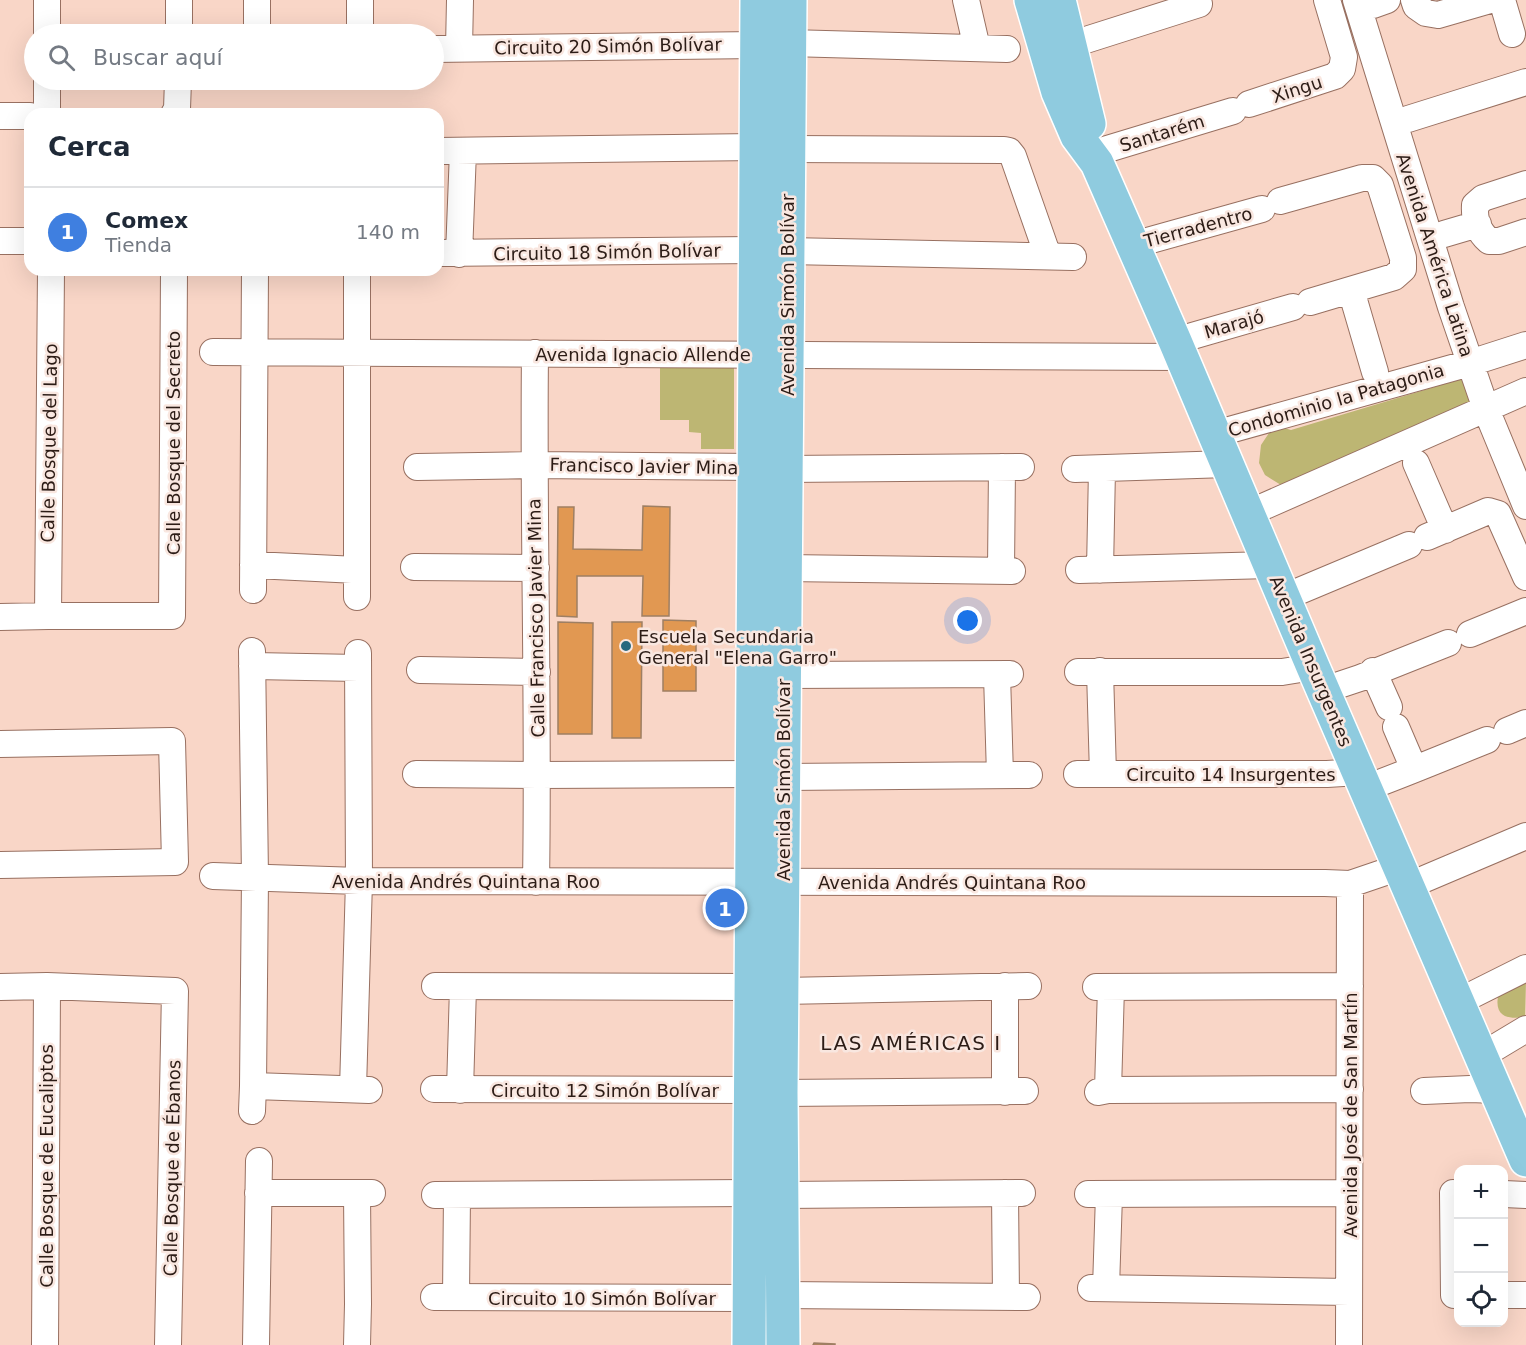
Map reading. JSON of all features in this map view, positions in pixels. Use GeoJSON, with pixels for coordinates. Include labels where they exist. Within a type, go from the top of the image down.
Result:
{"type":"FeatureCollection","features":[{"type":"Feature","properties":{"kind":"main road","name":"Avenida Simón Bolívar"},"geometry":{"type":"LineString","coordinates":[[757,0],[754,467],[769,619],[768,775],[767,882],[750,987],[783,1195],[783,1345]]}},
{"type":"Feature","properties":{"kind":"main road","name":"Avenida Simón Bolívar"},"geometry":{"type":"LineString","coordinates":[[768,775],[784,675],[769,619],[785,568],[790,0]]}},
{"type":"Feature","properties":{"kind":"main road","name":"Avenida Insurgentes"},"geometry":{"type":"LineString","coordinates":[[1031,0],[1058,92],[1077,136],[1095,156]]}},
{"type":"Feature","properties":{"kind":"main road","name":"Avenida Insurgentes"},"geometry":{"type":"LineString","coordinates":[[1059,0],[1095,156],[1525,1157]]}},
{"type":"Feature","properties":{"kind":"main road","name":"Avenida Simón Bolívar"},"geometry":{"type":"LineString","coordinates":[[749,1345],[749,1193],[783,991],[767,882]]}},
{"type":"Feature","properties":{"kind":"street"},"geometry":{"type":"LineString","coordinates":[[47,0],[47,24]]}},
{"type":"Feature","properties":{"kind":"street"},"geometry":{"type":"LineString","coordinates":[[178,24],[179,0]]}},
{"type":"Feature","properties":{"kind":"street"},"geometry":{"type":"LineString","coordinates":[[256,0],[256,24]]}},
{"type":"Feature","properties":{"kind":"street"},"geometry":{"type":"LineString","coordinates":[[360,0],[360,24]]}},
{"type":"Feature","properties":{"kind":"street"},"geometry":{"type":"LineString","coordinates":[[459,48],[460,0]]}},
{"type":"Feature","properties":{"kind":"street"},"geometry":{"type":"LineString","coordinates":[[966,0],[977,48]]}},
{"type":"Feature","properties":{"kind":"street","name":"Xingu"},"geometry":{"type":"LineString","coordinates":[[1241,108],[1335,76],[1342,69],[1344,57],[1327,0]]}},
{"type":"Feature","properties":{"kind":"street"},"geometry":{"type":"LineString","coordinates":[[1414,0],[1416,6],[1426,13],[1438,15],[1490,0]]}},
{"type":"Feature","properties":{"kind":"street"},"geometry":{"type":"LineString","coordinates":[[1502,0],[1512,34]]}},
{"type":"Feature","properties":{"kind":"street"},"geometry":{"type":"LineString","coordinates":[[1070,45],[1199,4]]}},
{"type":"Feature","properties":{"kind":"street"},"geometry":{"type":"LineString","coordinates":[[1335,27],[1370,5]]}},
{"type":"Feature","properties":{"kind":"street","name":"Avenida América Latina"},"geometry":{"type":"LineString","coordinates":[[1370,5],[1466,303],[1478,361]]}},
{"type":"Feature","properties":{"kind":"street","name":"Avenida América Latina"},"geometry":{"type":"LineString","coordinates":[[1370,5],[1420,213],[1478,361],[1526,506]]}},
{"type":"Feature","properties":{"kind":"street"},"geometry":{"type":"LineString","coordinates":[[789,43],[1007,49]]}},
{"type":"Feature","properties":{"kind":"street","name":"Circuito 20 Simón Bolívar"},"geometry":{"type":"LineString","coordinates":[[444,49],[756,45]]}},
{"type":"Feature","properties":{"kind":"street"},"geometry":{"type":"LineString","coordinates":[[1408,119],[1526,82]]}},
{"type":"Feature","properties":{"kind":"street"},"geometry":{"type":"LineString","coordinates":[[47,90],[47,108]]}},
{"type":"Feature","properties":{"kind":"street"},"geometry":{"type":"LineString","coordinates":[[177,108],[178,90]]}},
{"type":"Feature","properties":{"kind":"street","name":"Santarém"},"geometry":{"type":"LineString","coordinates":[[1095,156],[1241,108]]}},
{"type":"Feature","properties":{"kind":"street"},"geometry":{"type":"LineString","coordinates":[[0,116],[24,116]]}},
{"type":"Feature","properties":{"kind":"street"},"geometry":{"type":"LineString","coordinates":[[444,151],[756,147]]}},
{"type":"Feature","properties":{"kind":"street"},"geometry":{"type":"LineString","coordinates":[[788,251],[1061,256],[1009,151],[789,148]]}},
{"type":"Feature","properties":{"kind":"street","name":"Circuito 18 Simón Bolívar"},"geometry":{"type":"LineString","coordinates":[[464,151],[449,253],[755,250]]}},
{"type":"Feature","properties":{"kind":"street","name":"Tierradentro"},"geometry":{"type":"LineString","coordinates":[[1133,245],[1362,178],[1373,178],[1380,185],[1391,221]]}},
{"type":"Feature","properties":{"kind":"street"},"geometry":{"type":"LineString","coordinates":[[1526,184],[1483,198],[1475,205],[1475,214],[1481,233],[1489,241],[1498,241],[1526,232]]}},
{"type":"Feature","properties":{"kind":"street"},"geometry":{"type":"LineString","coordinates":[[1391,221],[1420,213]]}},
{"type":"Feature","properties":{"kind":"street","name":"Marajó"},"geometry":{"type":"LineString","coordinates":[[1179,349],[1302,305],[1394,277],[1403,269],[1403,258],[1391,221]]}},
{"type":"Feature","properties":{"kind":"street"},"geometry":{"type":"LineString","coordinates":[[1444,234],[1478,224]]}},
{"type":"Feature","properties":{"kind":"street"},"geometry":{"type":"LineString","coordinates":[[0,241],[24,241]]}},
{"type":"Feature","properties":{"kind":"street","name":"Calle Bosque del Lago"},"geometry":{"type":"LineString","coordinates":[[48,616],[51,276]]}},
{"type":"Feature","properties":{"kind":"street","name":"Calle Bosque del Secreto"},"geometry":{"type":"LineString","coordinates":[[48,616],[172,616],[174,276]]}},
{"type":"Feature","properties":{"kind":"street"},"geometry":{"type":"LineString","coordinates":[[253,590],[255,276]]}},
{"type":"Feature","properties":{"kind":"street"},"geometry":{"type":"LineString","coordinates":[[357,276],[357,597]]}},
{"type":"Feature","properties":{"kind":"street"},"geometry":{"type":"LineString","coordinates":[[1351,290],[1376,372]]}},
{"type":"Feature","properties":{"kind":"street","name":"Condominio la Patagonia"},"geometry":{"type":"LineString","coordinates":[[1215,434],[1478,361],[1526,345]]}},
{"type":"Feature","properties":{"kind":"street","name":"Avenida Ignacio Allende"},"geometry":{"type":"LineString","coordinates":[[213,352],[787,356],[1179,349]]}},
{"type":"Feature","properties":{"kind":"street","name":"Calle Francisco Javier Mina"},"geometry":{"type":"LineString","coordinates":[[536,354],[534,465],[538,775],[536,882]]}},
{"type":"Feature","properties":{"kind":"street"},"geometry":{"type":"LineString","coordinates":[[1249,513],[1526,391]]}},
{"type":"Feature","properties":{"kind":"street","name":"Avenida América Latina"},"geometry":{"type":"LineString","coordinates":[[1494,406],[1526,462]]}},
{"type":"Feature","properties":{"kind":"street"},"geometry":{"type":"LineString","coordinates":[[1416,463],[1427,537]]}},
{"type":"Feature","properties":{"kind":"street"},"geometry":{"type":"LineString","coordinates":[[1075,468],[1227,464]]}},
{"type":"Feature","properties":{"kind":"street","name":"Francisco Javier Mina"},"geometry":{"type":"LineString","coordinates":[[417,467],[534,465],[754,467]]}},
{"type":"Feature","properties":{"kind":"street"},"geometry":{"type":"LineString","coordinates":[[785,568],[1007,571],[1011,467],[786,469]]}},
{"type":"Feature","properties":{"kind":"street"},"geometry":{"type":"LineString","coordinates":[[1102,469],[1089,570],[1270,565]]}},
{"type":"Feature","properties":{"kind":"street"},"geometry":{"type":"LineString","coordinates":[[1285,597],[1488,511],[1498,514],[1521,550],[1526,577]]}},
{"type":"Feature","properties":{"kind":"street"},"geometry":{"type":"LineString","coordinates":[[253,565],[357,570]]}},
{"type":"Feature","properties":{"kind":"street"},"geometry":{"type":"LineString","coordinates":[[414,567],[536,568]]}},
{"type":"Feature","properties":{"kind":"street","name":"Circuito 14 Insurgentes"},"geometry":{"type":"LineString","coordinates":[[1103,774],[1089,671],[1282,672],[1319,678],[1373,671],[1526,611]]}},
{"type":"Feature","properties":{"kind":"street"},"geometry":{"type":"LineString","coordinates":[[0,617],[48,616]]}},
{"type":"Feature","properties":{"kind":"street"},"geometry":{"type":"LineString","coordinates":[[252,1112],[255,878],[252,658],[358,661],[361,1090],[253,1086]]}},
{"type":"Feature","properties":{"kind":"street"},"geometry":{"type":"LineString","coordinates":[[420,670],[537,672]]}},
{"type":"Feature","properties":{"kind":"street"},"geometry":{"type":"LineString","coordinates":[[1373,671],[1414,769]]}},
{"type":"Feature","properties":{"kind":"street"},"geometry":{"type":"LineString","coordinates":[[784,675],[1004,674],[1000,776]]}},
{"type":"Feature","properties":{"kind":"street","name":"Circuito 14 Insurgentes"},"geometry":{"type":"LineString","coordinates":[[1077,774],[1327,774],[1362,780],[1400,775],[1507,731]]}},
{"type":"Feature","properties":{"kind":"street"},"geometry":{"type":"LineString","coordinates":[[0,744],[172,741],[175,862],[0,865]]}},
{"type":"Feature","properties":{"kind":"street"},"geometry":{"type":"LineString","coordinates":[[416,774],[1029,775]]}},
{"type":"Feature","properties":{"kind":"street","name":"Avenida Andrés Quintana Roo"},"geometry":{"type":"LineString","coordinates":[[213,876],[359,881],[1350,884],[1404,877],[1526,836]]}},
{"type":"Feature","properties":{"kind":"street","name":"Avenida José de San Martín"},"geometry":{"type":"LineString","coordinates":[[1349,1345],[1350,884]]}},
{"type":"Feature","properties":{"kind":"street"},"geometry":{"type":"LineString","coordinates":[[1458,1002],[1526,968]]}},
{"type":"Feature","properties":{"kind":"street"},"geometry":{"type":"LineString","coordinates":[[0,987],[46,986]]}},
{"type":"Feature","properties":{"kind":"street","name":"Calle Bosque de Ébanos"},"geometry":{"type":"LineString","coordinates":[[46,986],[176,990],[168,1345]]}},
{"type":"Feature","properties":{"kind":"street","name":"Calle Bosque de Eucaliptos"},"geometry":{"type":"LineString","coordinates":[[45,1345],[46,986]]}},
{"type":"Feature","properties":{"kind":"street"},"geometry":{"type":"LineString","coordinates":[[435,986],[750,987]]}},
{"type":"Feature","properties":{"kind":"street","name":"Circuito 12 Simón Bolívar"},"geometry":{"type":"LineString","coordinates":[[434,1089],[1015,1092],[1017,986],[783,991]]}},
{"type":"Feature","properties":{"kind":"street"},"geometry":{"type":"LineString","coordinates":[[1350,986],[1104,987],[1103,1091],[1350,1089]]}},
{"type":"Feature","properties":{"kind":"street"},"geometry":{"type":"LineString","coordinates":[[460,1090],[463,987]]}},
{"type":"Feature","properties":{"kind":"street"},"geometry":{"type":"LineString","coordinates":[[1481,1056],[1526,1029]]}},
{"type":"Feature","properties":{"kind":"street"},"geometry":{"type":"LineString","coordinates":[[1424,1091],[1496,1090]]}},
{"type":"Feature","properties":{"kind":"street"},"geometry":{"type":"LineString","coordinates":[[256,1345],[259,1161]]}},
{"type":"Feature","properties":{"kind":"street"},"geometry":{"type":"LineString","coordinates":[[258,1193],[364,1193],[357,1345]]}},
{"type":"Feature","properties":{"kind":"street","name":"Circuito 10 Simón Bolívar"},"geometry":{"type":"LineString","coordinates":[[748,1298],[445,1297],[446,1195],[749,1193]]}},
{"type":"Feature","properties":{"kind":"street"},"geometry":{"type":"LineString","coordinates":[[783,1195],[1014,1193],[1017,1297],[783,1295]]}},
{"type":"Feature","properties":{"kind":"street"},"geometry":{"type":"LineString","coordinates":[[1349,1193],[1098,1194],[1099,1288],[1349,1293]]}},
{"type":"Feature","properties":{"kind":"street"},"geometry":{"type":"LineString","coordinates":[[1448,1193],[1449,1295]]}},
{"type":"Feature","properties":{"kind":"street"},"geometry":{"type":"LineString","coordinates":[[1508,1194],[1526,1195]]}},
{"type":"Feature","properties":{"kind":"street"},"geometry":{"type":"LineString","coordinates":[[1508,1295],[1526,1295]]}},
{"type":"Feature","properties":{"kind":"shaded area"},"geometry":{"type":"Polygon","coordinates":[[[660,367],[734,368],[734,449],[701,449],[701,433],[689,432],[689,420],[660,420],[660,367]]]}},
{"type":"Feature","properties":{"kind":"shaded area"},"geometry":{"type":"Polygon","coordinates":[[[1447,375],[1463,378],[1470,385],[1470,405],[1281,485],[1265,475],[1259,463],[1261,445],[1269,433],[1281,427],[1291,430],[1441,385],[1447,375]]]}},
{"type":"Feature","properties":{"kind":"shaded area"},"geometry":{"type":"Polygon","coordinates":[[[1526,981],[1525,1017],[1512,1018],[1502,1014],[1498,1006],[1499,992],[1526,981]]]}},
{"type":"Feature","properties":{"kind":"building"},"geometry":{"type":"Polygon","coordinates":[[[643,506],[670,507],[669,616],[642,616],[643,576],[577,576],[577,617],[557,616],[558,507],[574,507],[573,549],[642,550],[643,506]]]}},
{"type":"Feature","properties":{"kind":"building"},"geometry":{"type":"Polygon","coordinates":[[[663,620],[696,621],[696,691],[663,691],[663,620]]]}},
{"type":"Feature","properties":{"kind":"building"},"geometry":{"type":"Polygon","coordinates":[[[558,622],[593,623],[592,734],[558,734],[558,622]]]}},
{"type":"Feature","properties":{"kind":"building"},"geometry":{"type":"Polygon","coordinates":[[[612,622],[642,622],[641,738],[612,738],[612,622]]]}},
{"type":"Feature","properties":{"kind":"building"},"geometry":{"type":"Polygon","coordinates":[[[714,891],[738,892],[737,926],[712,925],[714,891]]]}},
{"type":"Feature","properties":{"kind":"building"},"geometry":{"type":"Polygon","coordinates":[[[814,1343],[835,1344],[835,1345],[813,1345],[814,1343]]]}},
{"type":"Feature","properties":{"kind":"place","name":"Escuela Secundaria General \"Elena Garro\""},"geometry":{"type":"Point","coordinates":[626,646]}},
{"type":"Feature","properties":{"kind":"place","name":"Comex"},"geometry":{"type":"Point","coordinates":[725,908]}},
{"type":"Feature","properties":{"kind":"district","name":"LAS AMÉRICAS I"},"geometry":{"type":"Point","coordinates":[911,1043]}}]}
